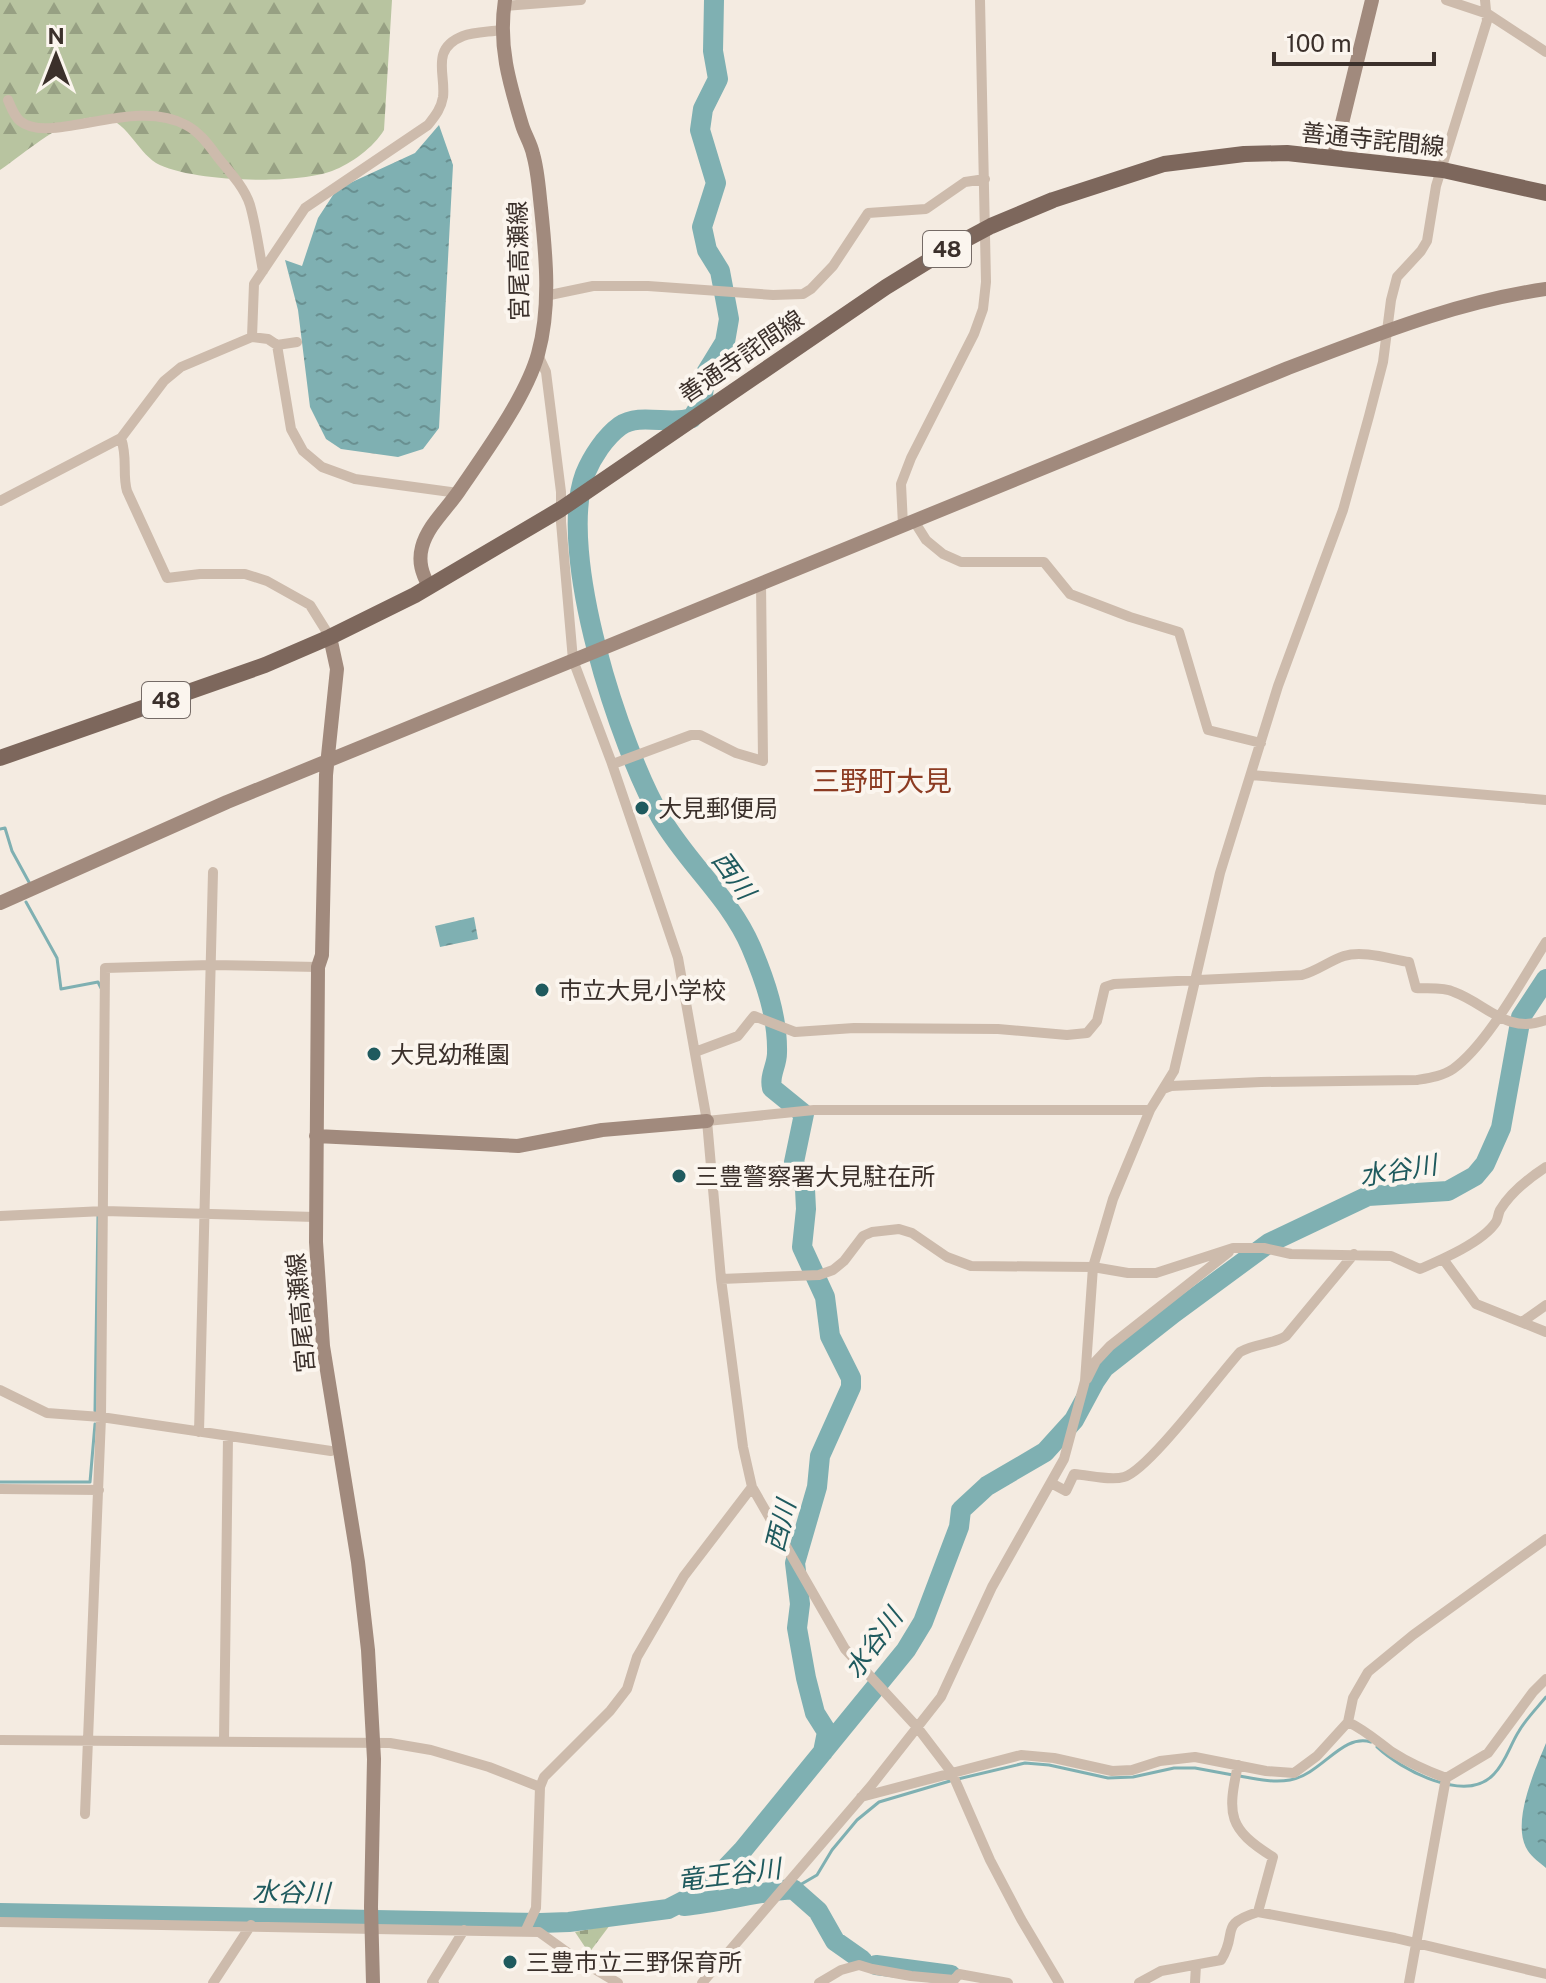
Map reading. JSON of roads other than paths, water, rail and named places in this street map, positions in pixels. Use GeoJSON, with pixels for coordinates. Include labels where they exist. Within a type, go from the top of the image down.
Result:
{"type":"FeatureCollection","features":[{"type":"Feature","properties":{"kind":"main road","name":"善通寺詫間線"},"geometry":{"type":"LineString","coordinates":[[0,758],[265,665],[330,637],[429,587],[561,509],[886,287],[987,228],[1053,200],[1164,164],[1244,154],[1287,153],[1443,170],[1546,193]]}},
{"type":"Feature","properties":{"kind":"street"},"geometry":{"type":"LineString","coordinates":[[505,3],[581,0]]}},
{"type":"Feature","properties":{"kind":"street"},"geometry":{"type":"LineString","coordinates":[[980,0],[987,228],[983,309],[974,334],[901,484],[908,523],[943,554],[961,562],[1044,562],[1070,594],[1179,632],[1208,730],[1261,743]]}},
{"type":"Feature","properties":{"kind":"street"},"geometry":{"type":"LineString","coordinates":[[1334,156],[1372,0]]}},
{"type":"Feature","properties":{"kind":"street"},"geometry":{"type":"LineString","coordinates":[[1446,0],[1488,14],[1546,52]]}},
{"type":"Feature","properties":{"kind":"street"},"geometry":{"type":"LineString","coordinates":[[702,1983],[941,1697],[992,1587],[1064,1459],[1085,1381],[1093,1267],[1113,1199],[1150,1110],[1174,1071],[1220,873],[1278,686],[1343,510],[1383,362],[1397,277],[1427,241],[1436,186],[1488,14],[1485,0]]}},
{"type":"Feature","properties":{"kind":"street","name":"宮尾高瀬線"},"geometry":{"type":"LineString","coordinates":[[429,587],[421,571],[420,559],[429,530],[458,493],[523,390],[538,355],[545,296],[545,257],[533,154],[504,54],[501,30],[505,3]]}},
{"type":"Feature","properties":{"kind":"street"},"geometry":{"type":"LineString","coordinates":[[252,337],[254,284],[305,208],[428,125],[439,112],[443,96],[440,63],[448,47],[462,36],[501,30]]}},
{"type":"Feature","properties":{"kind":"street"},"geometry":{"type":"LineString","coordinates":[[8,100],[17,118],[34,128],[61,128],[148,114],[187,125],[206,141],[249,202],[263,271]]}},
{"type":"Feature","properties":{"kind":"street"},"geometry":{"type":"LineString","coordinates":[[545,296],[593,286],[803,294],[833,266],[868,213],[926,209],[965,182],[985,179]]}},
{"type":"Feature","properties":{"kind":"street"},"geometry":{"type":"LineString","coordinates":[[1,901],[227,802],[1288,368],[1476,301],[1546,289]]}},
{"type":"Feature","properties":{"kind":"street"},"geometry":{"type":"LineString","coordinates":[[0,501],[121,438],[164,381],[181,367],[252,337],[268,339],[277,345],[297,342]]}},
{"type":"Feature","properties":{"kind":"street"},"geometry":{"type":"LineString","coordinates":[[277,345],[291,429],[303,451],[322,467],[355,479],[458,493]]}},
{"type":"Feature","properties":{"kind":"street"},"geometry":{"type":"LineString","coordinates":[[538,355],[546,372],[573,660],[613,764],[678,958],[707,1121],[721,1279],[743,1447],[752,1487],[845,1649],[917,1727],[954,1777],[990,1860],[1059,1983]]}},
{"type":"Feature","properties":{"kind":"street"},"geometry":{"type":"LineString","coordinates":[[121,438],[127,467],[124,479],[127,491],[167,578],[245,574],[267,581],[310,605],[330,637]]}},
{"type":"Feature","properties":{"kind":"street"},"geometry":{"type":"LineString","coordinates":[[613,764],[691,735],[700,735],[736,753],[763,761],[761,582]]}},
{"type":"Feature","properties":{"kind":"street","name":"宮尾高瀬線"},"geometry":{"type":"LineString","coordinates":[[330,637],[337,669],[327,761],[322,955],[318,967],[315,1217],[322,1335],[365,1617],[373,1743],[373,1983]]}},
{"type":"Feature","properties":{"kind":"street"},"geometry":{"type":"LineString","coordinates":[[1251,775],[1546,800]]}},
{"type":"Feature","properties":{"kind":"street"},"geometry":{"type":"LineString","coordinates":[[199,1432],[213,872]]}},
{"type":"Feature","properties":{"kind":"street"},"geometry":{"type":"LineString","coordinates":[[1163,1089],[1171,1086],[1261,1082],[1417,1080],[1453,1069],[1497,1018],[1546,942]]}},
{"type":"Feature","properties":{"kind":"street"},"geometry":{"type":"LineString","coordinates":[[695,1052],[738,1036],[754,1016],[795,1032],[854,1028],[998,1029],[1067,1035],[1087,1033],[1097,1021],[1105,987],[1114,984],[1302,975],[1346,955],[1409,962],[1416,988],[1450,990],[1497,1018],[1534,1025],[1546,1020]]}},
{"type":"Feature","properties":{"kind":"street"},"geometry":{"type":"LineString","coordinates":[[85,1814],[101,1417],[105,968],[211,965],[318,967]]}},
{"type":"Feature","properties":{"kind":"street"},"geometry":{"type":"LineString","coordinates":[[316,1136],[518,1146],[602,1130],[814,1110],[1150,1110]]}},
{"type":"Feature","properties":{"kind":"street"},"geometry":{"type":"LineString","coordinates":[[721,1279],[819,1275],[833,1270],[844,1261],[863,1236],[899,1229],[912,1233],[947,1257],[971,1266],[1093,1267],[1128,1273],[1156,1273],[1233,1248],[1264,1248],[1291,1254],[1391,1256],[1420,1269],[1482,1236],[1496,1223],[1500,1210],[1527,1179],[1546,1167]]}},
{"type":"Feature","properties":{"kind":"street"},"geometry":{"type":"LineString","coordinates":[[0,1216],[104,1211],[315,1217]]}},
{"type":"Feature","properties":{"kind":"street"},"geometry":{"type":"LineString","coordinates":[[1085,1381],[1096,1361],[1110,1346],[1233,1248]]}},
{"type":"Feature","properties":{"kind":"street"},"geometry":{"type":"LineString","coordinates":[[1051,1483],[1066,1491],[1074,1474],[1121,1478],[1135,1472],[1159,1449],[1240,1352],[1251,1345],[1278,1341],[1286,1336],[1354,1254]]}},
{"type":"Feature","properties":{"kind":"street"},"geometry":{"type":"LineString","coordinates":[[1443,1259],[1476,1304],[1546,1332]]}},
{"type":"Feature","properties":{"kind":"street"},"geometry":{"type":"LineString","coordinates":[[1522,1322],[1546,1305]]}},
{"type":"Feature","properties":{"kind":"street"},"geometry":{"type":"LineString","coordinates":[[0,1390],[47,1413],[101,1417],[331,1451]]}},
{"type":"Feature","properties":{"kind":"street"},"geometry":{"type":"LineString","coordinates":[[224,1742],[228,1436]]}},
{"type":"Feature","properties":{"kind":"street"},"geometry":{"type":"LineString","coordinates":[[525,1932],[536,1908],[540,1787],[544,1777],[610,1711],[627,1689],[637,1657],[684,1576],[752,1487]]}},
{"type":"Feature","properties":{"kind":"street"},"geometry":{"type":"LineString","coordinates":[[0,1489],[99,1490]]}},
{"type":"Feature","properties":{"kind":"street"},"geometry":{"type":"LineString","coordinates":[[860,1797],[954,1777],[1021,1755],[1054,1758],[1112,1771],[1195,1757],[1237,1772],[1294,1773],[1317,1756],[1348,1722],[1353,1698],[1368,1672],[1413,1635],[1546,1539]]}},
{"type":"Feature","properties":{"kind":"street"},"geometry":{"type":"LineString","coordinates":[[1348,1722],[1422,1770],[1446,1778],[1488,1753],[1546,1679]]}},
{"type":"Feature","properties":{"kind":"street"},"geometry":{"type":"LineString","coordinates":[[0,1740],[373,1743],[431,1750],[489,1767],[540,1787]]}},
{"type":"Feature","properties":{"kind":"street"},"geometry":{"type":"LineString","coordinates":[[1237,1772],[1231,1815],[1239,1830],[1273,1857],[1258,1912]]}},
{"type":"Feature","properties":{"kind":"street"},"geometry":{"type":"LineString","coordinates":[[1409,1983],[1446,1778]]}},
{"type":"Feature","properties":{"kind":"street"},"geometry":{"type":"LineString","coordinates":[[1139,1983],[1161,1971],[1221,1960],[1226,1952],[1231,1926],[1238,1919],[1258,1912],[1546,1974]]}},
{"type":"Feature","properties":{"kind":"street"},"geometry":{"type":"LineString","coordinates":[[0,1922],[539,1932],[618,1983]]}},
{"type":"Feature","properties":{"kind":"street"},"geometry":{"type":"LineString","coordinates":[[213,1983],[251,1925]]}},
{"type":"Feature","properties":{"kind":"street"},"geometry":{"type":"LineString","coordinates":[[434,1983],[464,1930]]}},
{"type":"Feature","properties":{"kind":"street"},"geometry":{"type":"LineString","coordinates":[[819,1983],[841,1970],[859,1965],[911,1976],[954,1980],[959,1974],[1008,1983]]}},
{"type":"Feature","properties":{"kind":"street"},"geometry":{"type":"LineString","coordinates":[[1195,1983],[1196,1965]]}},
{"type":"Feature","properties":{"kind":"water"},"geometry":{"type":"Polygon","coordinates":[[[439,125],[453,165],[439,428],[423,449],[398,457],[341,449],[326,439],[310,407],[298,310],[285,260],[302,266],[318,218],[337,189],[415,153],[439,125]]]}},
{"type":"Feature","properties":{"kind":"water"},"geometry":{"type":"Polygon","coordinates":[[[474,917],[478,939],[440,947],[435,926],[474,917]]]}},
{"type":"Feature","properties":{"kind":"water"},"geometry":{"type":"Polygon","coordinates":[[[1546,1743],[1546,1868],[1528,1851],[1522,1827],[1526,1797],[1546,1743]]]}},
{"type":"Feature","properties":{"kind":"waterway","name":"西川"},"geometry":{"type":"LineString","coordinates":[[714,0],[713,51],[718,79],[703,109],[700,130],[716,183],[702,227],[707,250],[720,271],[729,319],[725,342],[706,373],[702,402],[692,418],[628,422],[614,431],[600,448],[585,474],[578,508],[579,551],[585,599],[597,649],[628,746],[661,818],[732,913],[751,947],[773,1012],[777,1053],[772,1088],[804,1114],[794,1162],[805,1189],[802,1247],[825,1297],[830,1336],[851,1378],[851,1387],[820,1456],[817,1487],[795,1563],[800,1604],[797,1628],[815,1713],[827,1732],[823,1752]]}},
{"type":"Feature","properties":{"kind":"waterway"},"geometry":{"type":"LineString","coordinates":[[0,829],[5,828],[12,851],[30,884]]}},
{"type":"Feature","properties":{"kind":"waterway"},"geometry":{"type":"LineString","coordinates":[[26,902],[57,958],[61,989],[98,982],[101,988]]}},
{"type":"Feature","properties":{"kind":"waterway","name":"水谷川"},"geometry":{"type":"LineString","coordinates":[[0,1913],[540,1923],[668,1909],[705,1890],[742,1851],[906,1650],[923,1622],[959,1527],[961,1510],[987,1486],[1045,1452],[1074,1420],[1104,1368],[1269,1243],[1368,1196],[1448,1191],[1475,1176],[1485,1164],[1501,1128],[1521,1017],[1546,979]]}},
{"type":"Feature","properties":{"kind":"waterway"},"geometry":{"type":"LineString","coordinates":[[95,1411],[98,1214]]}},
{"type":"Feature","properties":{"kind":"waterway"},"geometry":{"type":"LineString","coordinates":[[0,1482],[90,1482],[95,1424]]}},
{"type":"Feature","properties":{"kind":"waterway"},"geometry":{"type":"LineString","coordinates":[[1377,1747],[1401,1765],[1434,1780],[1451,1785],[1482,1783],[1498,1769],[1516,1736],[1546,1697]]}},
{"type":"Feature","properties":{"kind":"waterway"},"geometry":{"type":"LineString","coordinates":[[1240,1776],[1271,1781],[1290,1780],[1312,1770],[1351,1743],[1371,1742]]}},
{"type":"Feature","properties":{"kind":"waterway"},"geometry":{"type":"LineString","coordinates":[[958,1779],[1025,1763],[1108,1778],[1133,1777],[1174,1768],[1195,1768],[1233,1775]]}},
{"type":"Feature","properties":{"kind":"waterway"},"geometry":{"type":"LineString","coordinates":[[793,1889],[817,1875],[832,1850],[857,1820],[879,1802],[950,1781]]}},
{"type":"Feature","properties":{"kind":"waterway","name":"竜王谷川"},"geometry":{"type":"LineString","coordinates":[[684,1906],[793,1889],[818,1911],[835,1941],[862,1960]]}},
{"type":"Feature","properties":{"kind":"waterway","name":"竜王谷川"},"geometry":{"type":"LineString","coordinates":[[876,1965],[951,1975]]}},
{"type":"Feature","properties":{"kind":"place","name":"大見郵便局"},"geometry":{"type":"Point","coordinates":[642,808]}},
{"type":"Feature","properties":{"kind":"place","name":"市立大見小学校"},"geometry":{"type":"Point","coordinates":[542,990]}},
{"type":"Feature","properties":{"kind":"place","name":"大見幼稚園"},"geometry":{"type":"Point","coordinates":[374,1054]}},
{"type":"Feature","properties":{"kind":"place","name":"三豊警察署大見駐在所"},"geometry":{"type":"Point","coordinates":[679,1176]}},
{"type":"Feature","properties":{"kind":"place","name":"三豊市立三野保育所"},"geometry":{"type":"Point","coordinates":[510,1962]}},
{"type":"Feature","properties":{"kind":"district","name":"三野町大見"},"geometry":{"type":"Point","coordinates":[882,780]}}]}
